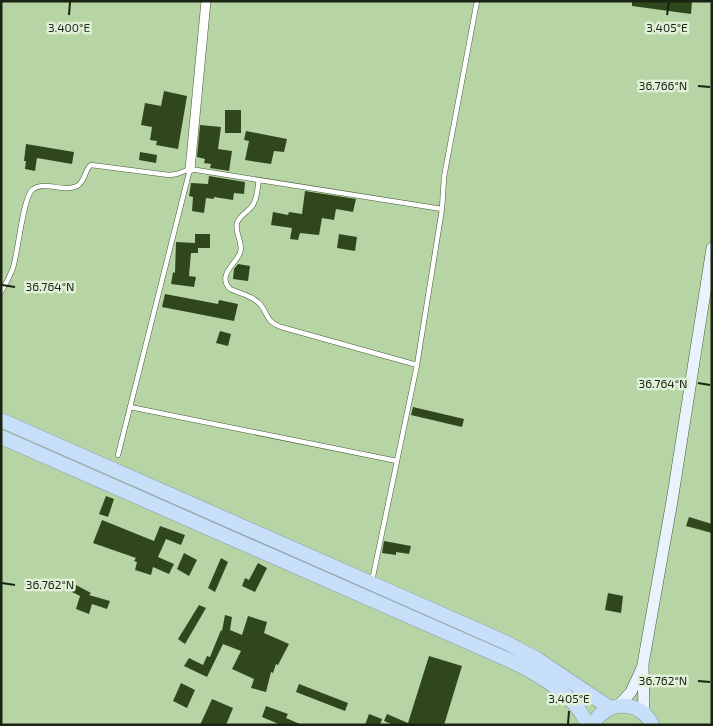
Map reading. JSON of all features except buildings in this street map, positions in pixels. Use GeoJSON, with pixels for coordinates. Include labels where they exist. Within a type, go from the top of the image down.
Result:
{"type":"FeatureCollection","features":[{"type":"Feature","properties":{"kind":"highway"},"geometry":{"type":"LineString","coordinates":[[1,420],[513,646],[614,707]]}},
{"type":"Feature","properties":{"kind":"highway"},"geometry":{"type":"LineString","coordinates":[[1,437],[513,662],[531,671],[566,696],[578,710],[587,725]]}},
{"type":"Feature","properties":{"kind":"highway"},"geometry":{"type":"LineString","coordinates":[[593,725],[601,713],[614,707],[628,706],[636,708],[648,719]]}},
{"type":"Feature","properties":{"kind":"main road"},"geometry":{"type":"LineString","coordinates":[[614,707],[631,692],[643,664],[672,501],[712,248]]}},
{"type":"Feature","properties":{"kind":"main road"},"geometry":{"type":"LineString","coordinates":[[643,664],[648,719]]}},
{"type":"Feature","properties":{"kind":"street"},"geometry":{"type":"LineString","coordinates":[[190,168],[206,1]]}},
{"type":"Feature","properties":{"kind":"lane"},"geometry":{"type":"LineString","coordinates":[[372,583],[417,364],[442,209],[444,177],[477,1]]}},
{"type":"Feature","properties":{"kind":"lane"},"geometry":{"type":"LineString","coordinates":[[1,292],[13,266],[27,200],[33,189],[40,186],[67,188],[77,186],[91,164],[169,175],[177,174],[190,168],[442,209]]}},
{"type":"Feature","properties":{"kind":"lane"},"geometry":{"type":"LineString","coordinates":[[118,455],[190,168]]}},
{"type":"Feature","properties":{"kind":"lane"},"geometry":{"type":"LineString","coordinates":[[259,180],[254,203],[238,221],[236,226],[241,244],[237,259],[227,270],[225,279],[227,286],[257,301],[267,319],[275,325],[417,364]]}},
{"type":"Feature","properties":{"kind":"lane"},"geometry":{"type":"LineString","coordinates":[[130,407],[397,461]]}}]}
